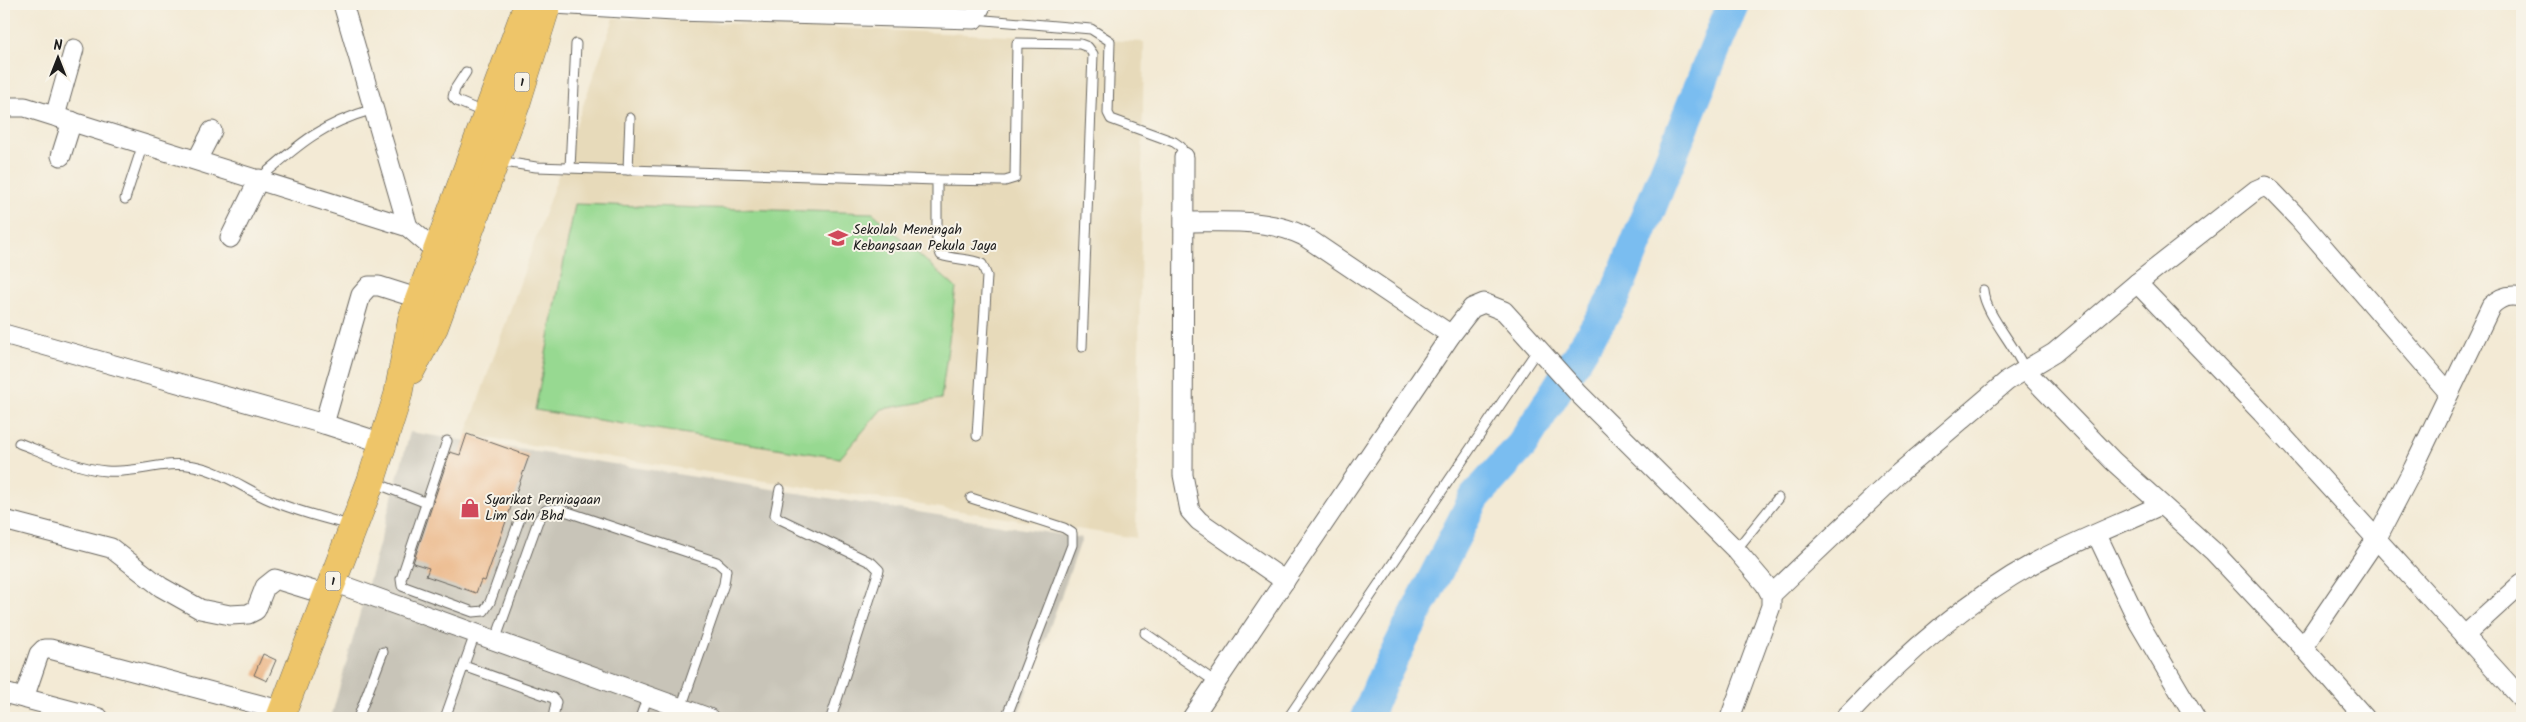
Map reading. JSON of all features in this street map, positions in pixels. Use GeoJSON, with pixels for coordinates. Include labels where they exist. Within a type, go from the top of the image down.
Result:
{"type":"FeatureCollection","features":[{"type":"Feature","properties":{"kind":"main road","name":"1"},"geometry":{"type":"LineString","coordinates":[[398,395],[434,327],[484,156],[488,114],[528,4]]}},
{"type":"Feature","properties":{"kind":"main road","name":"1"},"geometry":{"type":"LineString","coordinates":[[281,714],[371,481],[398,395],[412,319],[437,252],[484,156],[547,4]]}},
{"type":"Feature","properties":{"kind":"street"},"geometry":{"type":"LineString","coordinates":[[343,4],[408,227]]}},
{"type":"Feature","properties":{"kind":"street"},"geometry":{"type":"LineString","coordinates":[[554,4],[674,11],[978,12]]}},
{"type":"Feature","properties":{"kind":"street"},"geometry":{"type":"LineString","coordinates":[[61,156],[63,119],[74,49]]}},
{"type":"Feature","properties":{"kind":"street"},"geometry":{"type":"LineString","coordinates":[[4,110],[24,107],[408,227],[437,252]]}},
{"type":"Feature","properties":{"kind":"street"},"geometry":{"type":"LineString","coordinates":[[197,160],[212,131]]}},
{"type":"Feature","properties":{"kind":"street"},"geometry":{"type":"LineString","coordinates":[[1184,157],[1184,475],[1188,504],[1190,511],[1199,521],[1285,581]]}},
{"type":"Feature","properties":{"kind":"street"},"geometry":{"type":"LineString","coordinates":[[230,238],[259,179]]}},
{"type":"Feature","properties":{"kind":"street"},"geometry":{"type":"LineString","coordinates":[[1771,595],[1898,474],[2007,381],[2054,353],[2137,283],[2256,190],[2265,186],[2299,219],[2449,393]]}},
{"type":"Feature","properties":{"kind":"street"},"geometry":{"type":"LineString","coordinates":[[1185,222],[1258,223],[1284,226],[1304,236],[1451,335]]}},
{"type":"Feature","properties":{"kind":"street"},"geometry":{"type":"LineString","coordinates":[[2137,283],[2262,413],[2522,699]]}},
{"type":"Feature","properties":{"kind":"street"},"geometry":{"type":"LineString","coordinates":[[324,424],[361,295],[369,286],[380,286],[420,299]]}},
{"type":"Feature","properties":{"kind":"street"},"geometry":{"type":"LineString","coordinates":[[2303,647],[2377,538],[2414,469],[2491,306],[2498,298],[2509,296],[2522,297]]}},
{"type":"Feature","properties":{"kind":"street"},"geometry":{"type":"LineString","coordinates":[[1192,718],[1218,683],[1451,335],[1472,308],[1484,304],[1504,312],[1578,394],[1736,550],[1765,584],[1771,595],[1771,606],[1730,718]]}},
{"type":"Feature","properties":{"kind":"street"},"geometry":{"type":"LineString","coordinates":[[4,334],[324,424],[383,443]]}},
{"type":"Feature","properties":{"kind":"street"},"geometry":{"type":"LineString","coordinates":[[2025,370],[2113,461],[2214,552],[2303,647],[2365,718]]}},
{"type":"Feature","properties":{"kind":"street"},"geometry":{"type":"LineString","coordinates":[[1846,718],[1890,672],[1946,624],[1994,588],[2037,562],[2161,505]]}},
{"type":"Feature","properties":{"kind":"street"},"geometry":{"type":"LineString","coordinates":[[4,520],[111,548],[161,587],[200,609],[230,615],[248,614],[256,610],[265,588],[275,580],[330,589],[475,634],[709,718]]}},
{"type":"Feature","properties":{"kind":"street"},"geometry":{"type":"LineString","coordinates":[[2097,535],[2139,623],[2196,718]]}},
{"type":"Feature","properties":{"kind":"street"},"geometry":{"type":"LineString","coordinates":[[2464,636],[2522,583]]}},
{"type":"Feature","properties":{"kind":"street"},"geometry":{"type":"LineString","coordinates":[[24,698],[39,654],[44,649],[50,649],[281,714]]}},
{"type":"Feature","properties":{"kind":"street"},"geometry":{"type":"LineString","coordinates":[[4,693],[100,718]]}},
{"type":"Feature","properties":{"kind":"lane"},"geometry":{"type":"LineString","coordinates":[[978,12],[1091,29],[1100,33],[1110,41],[1108,112],[1111,119],[1174,142],[1181,147],[1184,157]]}},
{"type":"Feature","properties":{"kind":"lane"},"geometry":{"type":"LineString","coordinates":[[484,156],[536,167],[1005,181],[1015,178],[1017,43],[1080,44],[1088,47],[1093,54],[1082,347]]}},
{"type":"Feature","properties":{"kind":"lane"},"geometry":{"type":"LineString","coordinates":[[570,168],[576,44]]}},
{"type":"Feature","properties":{"kind":"lane"},"geometry":{"type":"LineString","coordinates":[[466,72],[455,89],[453,97],[457,101],[488,114]]}},
{"type":"Feature","properties":{"kind":"lane"},"geometry":{"type":"LineString","coordinates":[[259,179],[315,133],[342,118],[374,109]]}},
{"type":"Feature","properties":{"kind":"lane"},"geometry":{"type":"LineString","coordinates":[[628,170],[630,118]]}},
{"type":"Feature","properties":{"kind":"lane"},"geometry":{"type":"LineString","coordinates":[[125,199],[143,143]]}},
{"type":"Feature","properties":{"kind":"lane"},"geometry":{"type":"LineString","coordinates":[[937,180],[937,243],[940,254],[952,259],[972,260],[982,264],[988,276],[977,436]]}},
{"type":"Feature","properties":{"kind":"lane"},"geometry":{"type":"LineString","coordinates":[[1983,290],[1984,302],[2018,352],[2025,370]]}},
{"type":"Feature","properties":{"kind":"lane"},"geometry":{"type":"LineString","coordinates":[[1288,718],[1538,349]]}},
{"type":"Feature","properties":{"kind":"lane"},"geometry":{"type":"LineString","coordinates":[[448,441],[402,580],[402,586],[473,612],[484,611],[490,602],[519,521]]}},
{"type":"Feature","properties":{"kind":"lane"},"geometry":{"type":"LineString","coordinates":[[19,443],[52,456],[106,471],[169,464],[194,466],[216,473],[270,500],[305,513],[354,526]]}},
{"type":"Feature","properties":{"kind":"lane"},"geometry":{"type":"LineString","coordinates":[[371,481],[427,503]]}},
{"type":"Feature","properties":{"kind":"lane"},"geometry":{"type":"LineString","coordinates":[[780,489],[774,514],[780,519],[872,563],[879,570],[830,718]]}},
{"type":"Feature","properties":{"kind":"lane"},"geometry":{"type":"LineString","coordinates":[[971,498],[1064,528],[1072,533],[1072,545],[1006,718]]}},
{"type":"Feature","properties":{"kind":"lane"},"geometry":{"type":"LineString","coordinates":[[1736,550],[1778,498]]}},
{"type":"Feature","properties":{"kind":"lane"},"geometry":{"type":"LineString","coordinates":[[495,641],[538,521],[546,510],[559,509],[717,562],[726,570],[724,584],[681,708]]}},
{"type":"Feature","properties":{"kind":"lane"},"geometry":{"type":"LineString","coordinates":[[1145,633],[1218,683]]}},
{"type":"Feature","properties":{"kind":"lane"},"geometry":{"type":"LineString","coordinates":[[445,718],[475,634]]}},
{"type":"Feature","properties":{"kind":"lane"},"geometry":{"type":"LineString","coordinates":[[358,718],[383,652]]}},
{"type":"Feature","properties":{"kind":"lane"},"geometry":{"type":"LineString","coordinates":[[464,666],[553,698],[556,702],[553,718]]}},
{"type":"Feature","properties":{"kind":"lane"},"geometry":{"type":"LineString","coordinates":[[640,718],[648,696]]}},
{"type":"Feature","properties":{"kind":"shaded area","name":"Sekolah Menengah Kebangsaan Pekula Jaya"},"geometry":{"type":"Polygon","coordinates":[[[614,18],[1144,42],[1136,538],[466,435],[614,18]]]}},
{"type":"Feature","properties":{"kind":"shaded area"},"geometry":{"type":"Polygon","coordinates":[[[410,432],[1082,538],[1017,718],[331,718],[410,432]]]}},
{"type":"Feature","properties":{"kind":"green space"},"geometry":{"type":"Polygon","coordinates":[[[575,204],[873,213],[956,288],[941,399],[882,409],[840,458],[535,410],[575,204]]]}},
{"type":"Feature","properties":{"kind":"building","name":"Syarikat Perniagaan Lim Sdn Bhd"},"geometry":{"type":"Polygon","coordinates":[[[467,434],[529,456],[485,581],[481,580],[476,593],[426,576],[429,568],[413,563],[450,452],[460,455],[467,434]]]}},
{"type":"Feature","properties":{"kind":"building"},"geometry":{"type":"Polygon","coordinates":[[[263,654],[276,660],[267,681],[254,675],[263,654]]]}},
{"type":"Feature","properties":{"kind":"waterway"},"geometry":{"type":"LineString","coordinates":[[1366,718],[1383,678],[1475,497],[1522,445],[1614,298],[1733,4]]}},
{"type":"Feature","properties":{"kind":"place","name":"Sekolah Menengah Kebangsaan Pekula Jaya"},"geometry":{"type":"Point","coordinates":[838,238]}},
{"type":"Feature","properties":{"kind":"place","name":"Syarikat Perniagaan Lim Sdn Bhd"},"geometry":{"type":"Point","coordinates":[470,508]}}]}
